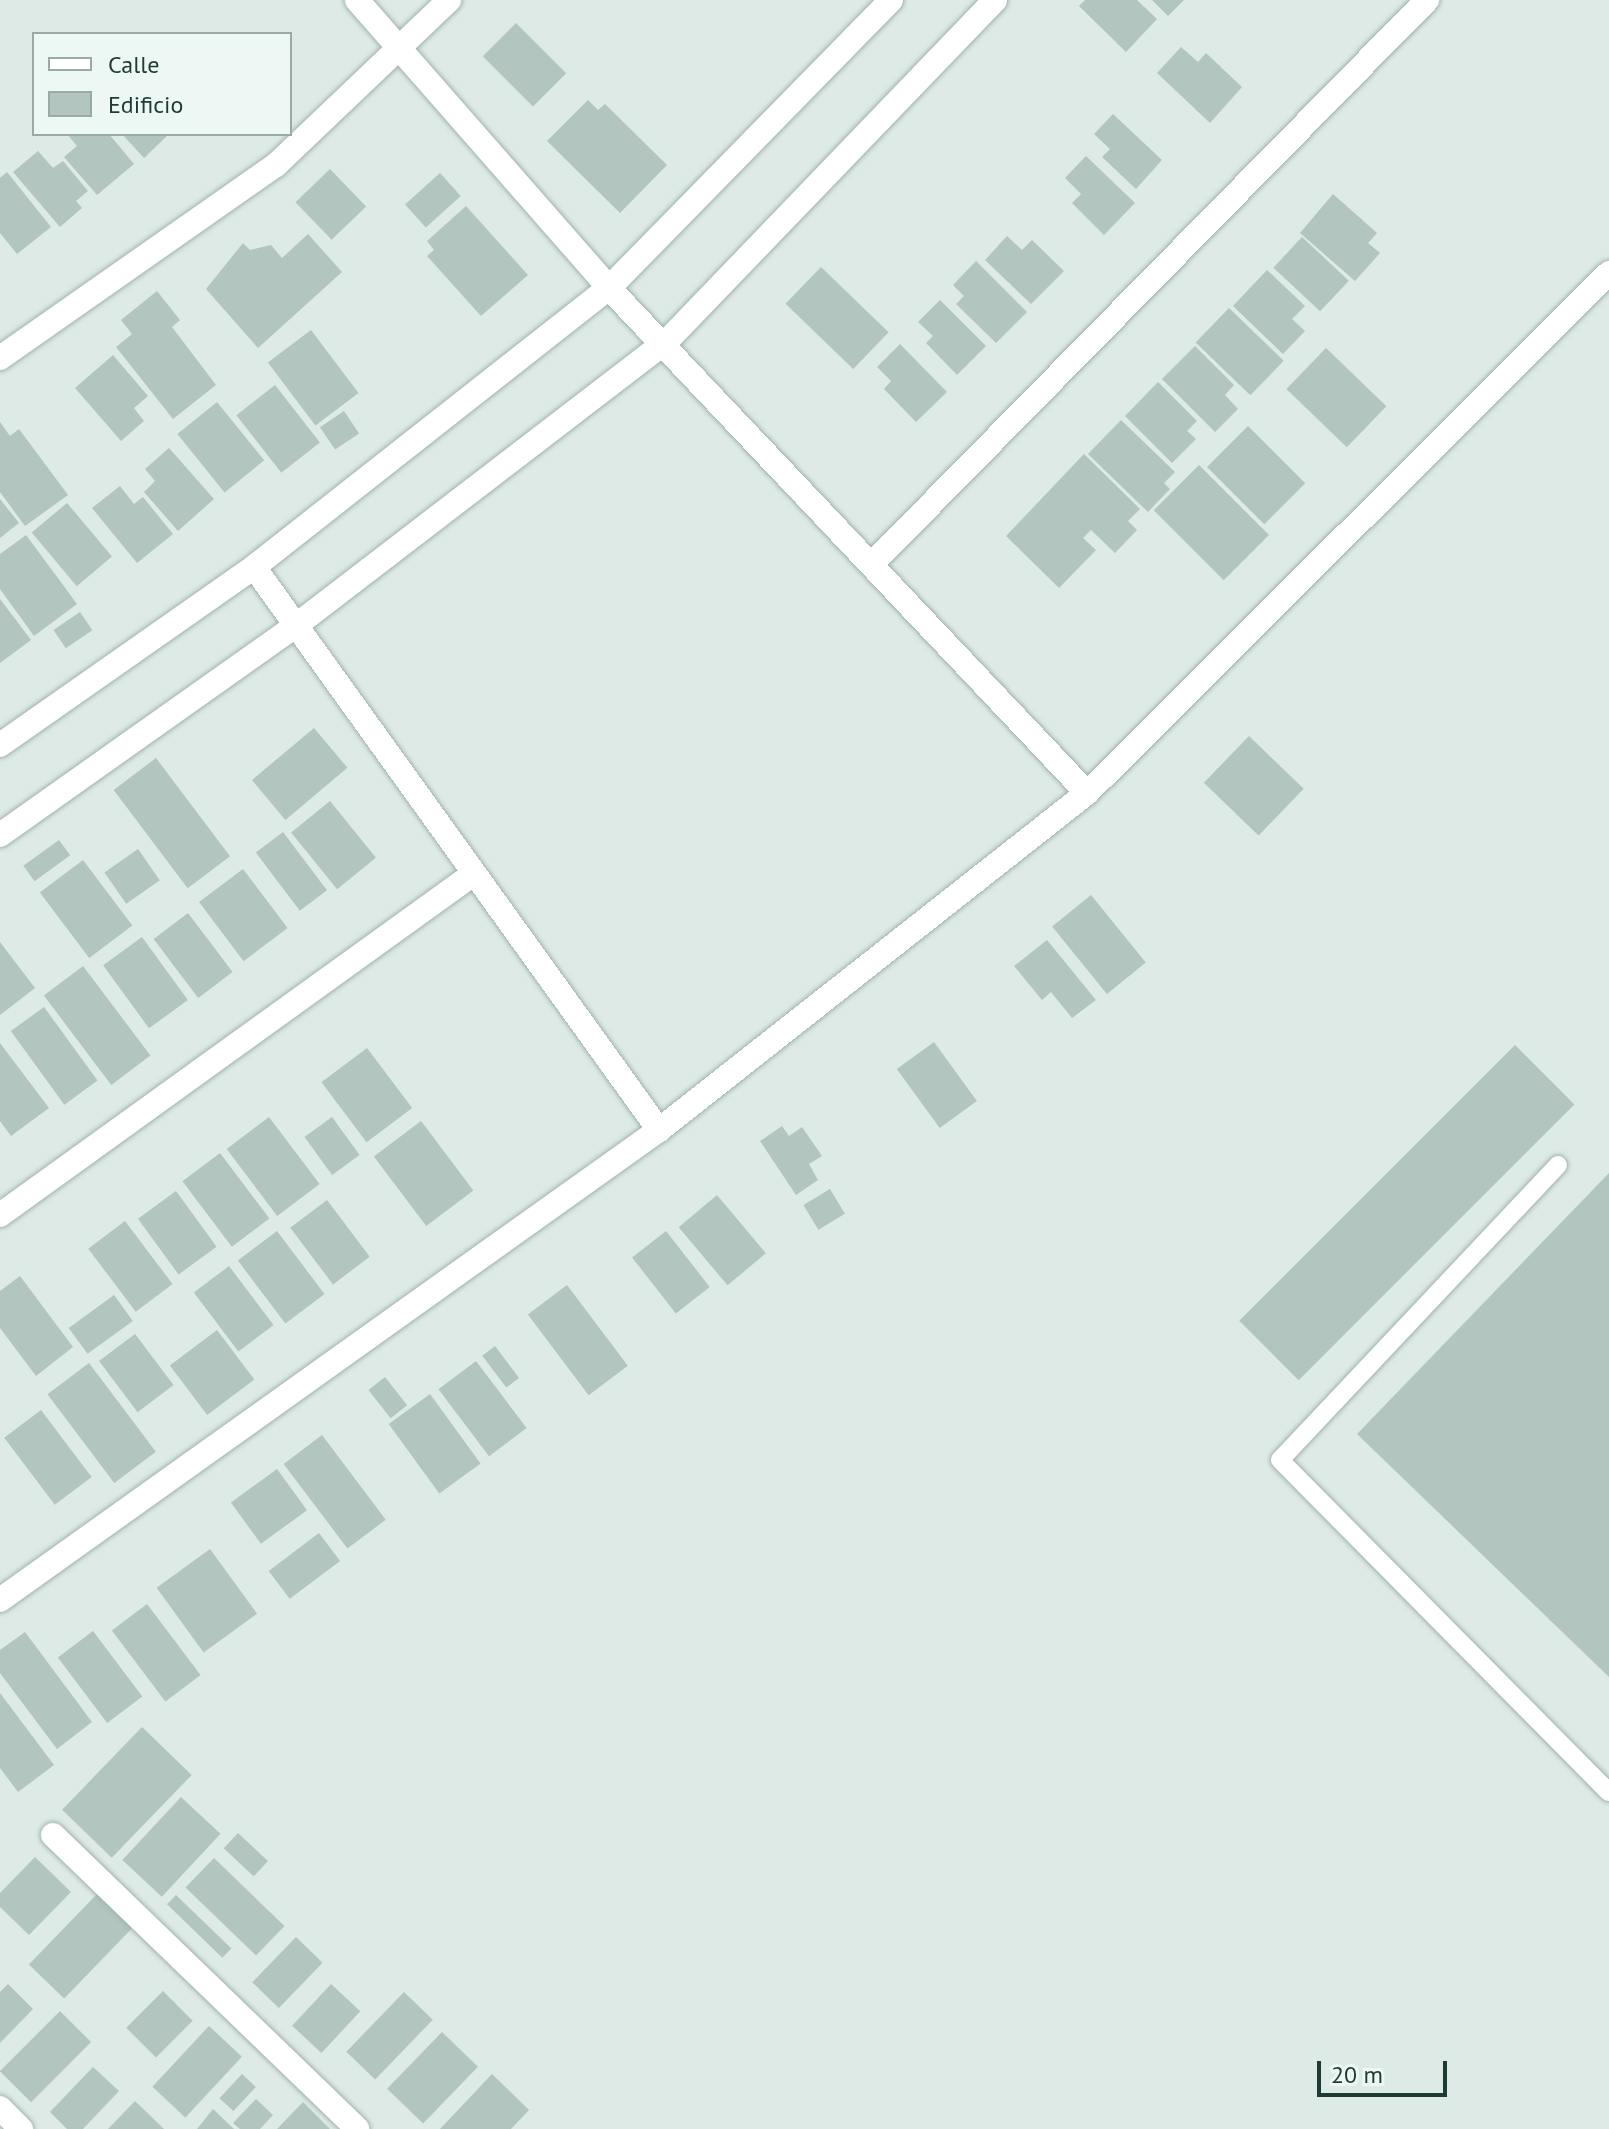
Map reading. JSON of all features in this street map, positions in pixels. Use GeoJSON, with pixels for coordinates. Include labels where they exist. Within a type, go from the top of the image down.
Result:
{"type":"FeatureCollection","features":[{"type":"Feature","properties":{"kind":"street"},"geometry":{"type":"LineString","coordinates":[[357,0],[405,46],[609,288],[667,341],[1087,793]]}},
{"type":"Feature","properties":{"kind":"street"},"geometry":{"type":"LineString","coordinates":[[0,358],[276,165],[405,46],[449,0]]}},
{"type":"Feature","properties":{"kind":"street"},"geometry":{"type":"LineString","coordinates":[[0,745],[254,567],[609,288],[891,0]]}},
{"type":"Feature","properties":{"kind":"street"},"geometry":{"type":"LineString","coordinates":[[0,835],[294,627],[667,341],[995,0]]}},
{"type":"Feature","properties":{"kind":"street"},"geometry":{"type":"LineString","coordinates":[[873,563],[1427,0]]}},
{"type":"Feature","properties":{"kind":"street"},"geometry":{"type":"LineString","coordinates":[[0,1600],[659,1130],[1087,793],[1609,273]]}},
{"type":"Feature","properties":{"kind":"street"},"geometry":{"type":"LineString","coordinates":[[254,567],[472,875],[659,1130]]}},
{"type":"Feature","properties":{"kind":"street"},"geometry":{"type":"LineString","coordinates":[[0,1215],[472,875]]}},
{"type":"Feature","properties":{"kind":"street"},"geometry":{"type":"LineString","coordinates":[[53,1835],[357,2129]]}},
{"type":"Feature","properties":{"kind":"street"},"geometry":{"type":"LineString","coordinates":[[0,2108],[21,2129]]}},
{"type":"Feature","properties":{"kind":"lane"},"geometry":{"type":"LineString","coordinates":[[1558,1165],[1280,1460],[1609,1792]]}},
{"type":"Feature","properties":{"kind":"building"},"geometry":{"type":"Polygon","coordinates":[[[1085,0],[1137,0],[1157,19],[1126,52],[1079,6],[1085,0]]]}},
{"type":"Feature","properties":{"kind":"building"},"geometry":{"type":"Polygon","coordinates":[[[1152,0],[1184,0],[1168,16],[1152,0]]]}},
{"type":"Feature","properties":{"kind":"building"},"geometry":{"type":"Polygon","coordinates":[[[516,23],[566,73],[533,106],[483,56],[516,23]]]}},
{"type":"Feature","properties":{"kind":"building"},"geometry":{"type":"Polygon","coordinates":[[[1181,47],[1198,62],[1206,53],[1242,87],[1210,123],[1157,73],[1181,47]]]}},
{"type":"Feature","properties":{"kind":"building"},"geometry":{"type":"Polygon","coordinates":[[[588,100],[598,110],[605,104],[667,165],[620,213],[547,141],[588,100]]]}},
{"type":"Feature","properties":{"kind":"building"},"geometry":{"type":"Polygon","coordinates":[[[1113,114],[1162,160],[1136,189],[1102,157],[1110,149],[1094,134],[1113,114]]]}},
{"type":"Feature","properties":{"kind":"building"},"geometry":{"type":"Polygon","coordinates":[[[69,136],[111,136],[134,164],[97,195],[64,157],[77,146],[69,136]]]}},
{"type":"Feature","properties":{"kind":"building"},"geometry":{"type":"Polygon","coordinates":[[[124,136],[167,136],[144,158],[124,136]]]}},
{"type":"Feature","properties":{"kind":"building"},"geometry":{"type":"Polygon","coordinates":[[[38,151],[53,168],[63,161],[88,191],[76,201],[82,208],[60,227],[13,172],[38,151]]]}},
{"type":"Feature","properties":{"kind":"building"},"geometry":{"type":"Polygon","coordinates":[[[1086,156],[1135,203],[1104,235],[1072,203],[1081,194],[1065,178],[1086,156]]]}},
{"type":"Feature","properties":{"kind":"building"},"geometry":{"type":"Polygon","coordinates":[[[330,169],[366,206],[332,240],[295,202],[330,169]]]}},
{"type":"Feature","properties":{"kind":"building"},"geometry":{"type":"Polygon","coordinates":[[[7,172],[51,227],[17,254],[0,233],[0,178],[7,172]]]}},
{"type":"Feature","properties":{"kind":"building"},"geometry":{"type":"Polygon","coordinates":[[[440,173],[461,196],[426,227],[405,204],[440,173]]]}},
{"type":"Feature","properties":{"kind":"building"},"geometry":{"type":"Polygon","coordinates":[[[1333,194],[1377,233],[1368,243],[1380,253],[1355,281],[1300,233],[1333,194]]]}},
{"type":"Feature","properties":{"kind":"building"},"geometry":{"type":"Polygon","coordinates":[[[466,206],[528,275],[481,316],[427,256],[434,250],[427,241],[466,206]]]}},
{"type":"Feature","properties":{"kind":"building"},"geometry":{"type":"Polygon","coordinates":[[[308,234],[342,272],[258,348],[206,289],[243,243],[250,250],[271,245],[282,258],[308,234]]]}},
{"type":"Feature","properties":{"kind":"building"},"geometry":{"type":"Polygon","coordinates":[[[1007,236],[1022,250],[1032,240],[1064,271],[1031,304],[985,260],[1007,236]]]}},
{"type":"Feature","properties":{"kind":"building"},"geometry":{"type":"Polygon","coordinates":[[[1302,237],[1349,281],[1320,311],[1273,268],[1302,237]]]}},
{"type":"Feature","properties":{"kind":"building"},"geometry":{"type":"Polygon","coordinates":[[[976,261],[1027,312],[996,343],[956,304],[964,296],[953,285],[976,261]]]}},
{"type":"Feature","properties":{"kind":"building"},"geometry":{"type":"Polygon","coordinates":[[[821,267],[889,332],[853,369],[786,304],[821,267]]]}},
{"type":"Feature","properties":{"kind":"building"},"geometry":{"type":"Polygon","coordinates":[[[1267,270],[1305,306],[1292,319],[1305,331],[1283,354],[1233,306],[1267,270]]]}},
{"type":"Feature","properties":{"kind":"building"},"geometry":{"type":"Polygon","coordinates":[[[157,291],[180,320],[172,327],[216,385],[173,419],[116,347],[132,334],[121,320],[157,291]]]}},
{"type":"Feature","properties":{"kind":"building"},"geometry":{"type":"Polygon","coordinates":[[[940,300],[986,346],[957,375],[926,343],[933,336],[918,322],[940,300]]]}},
{"type":"Feature","properties":{"kind":"building"},"geometry":{"type":"Polygon","coordinates":[[[1229,308],[1284,361],[1250,395],[1196,343],[1229,308]]]}},
{"type":"Feature","properties":{"kind":"building"},"geometry":{"type":"Polygon","coordinates":[[[311,330],[359,393],[315,426],[268,362],[311,330]]]}},
{"type":"Feature","properties":{"kind":"building"},"geometry":{"type":"Polygon","coordinates":[[[900,344],[947,392],[916,422],[884,389],[891,381],[877,367],[900,344]]]}},
{"type":"Feature","properties":{"kind":"building"},"geometry":{"type":"Polygon","coordinates":[[[1195,346],[1234,385],[1225,395],[1238,409],[1215,432],[1162,379],[1195,346]]]}},
{"type":"Feature","properties":{"kind":"building"},"geometry":{"type":"Polygon","coordinates":[[[1326,348],[1386,406],[1347,447],[1286,389],[1326,348]]]}},
{"type":"Feature","properties":{"kind":"building"},"geometry":{"type":"Polygon","coordinates":[[[113,355],[148,396],[134,408],[144,421],[121,441],[75,388],[113,355]]]}},
{"type":"Feature","properties":{"kind":"building"},"geometry":{"type":"Polygon","coordinates":[[[1158,382],[1197,421],[1187,431],[1196,439],[1172,463],[1125,416],[1158,382]]]}},
{"type":"Feature","properties":{"kind":"building"},"geometry":{"type":"Polygon","coordinates":[[[275,385],[320,443],[281,473],[236,415],[275,385]]]}},
{"type":"Feature","properties":{"kind":"building"},"geometry":{"type":"Polygon","coordinates":[[[217,402],[264,460],[225,492],[177,434],[217,402]]]}},
{"type":"Feature","properties":{"kind":"building"},"geometry":{"type":"Polygon","coordinates":[[[344,411],[359,433],[335,450],[320,427],[344,411]]]}},
{"type":"Feature","properties":{"kind":"building"},"geometry":{"type":"Polygon","coordinates":[[[1121,420],[1175,472],[1164,483],[1170,489],[1148,512],[1088,454],[1121,420]]]}},
{"type":"Feature","properties":{"kind":"building"},"geometry":{"type":"Polygon","coordinates":[[[0,422],[10,436],[19,429],[68,495],[25,526],[0,492],[0,422]]]}},
{"type":"Feature","properties":{"kind":"building"},"geometry":{"type":"Polygon","coordinates":[[[1248,426],[1305,483],[1264,524],[1207,467],[1248,426]]]}},
{"type":"Feature","properties":{"kind":"building"},"geometry":{"type":"Polygon","coordinates":[[[169,448],[214,499],[178,531],[144,492],[155,481],[145,469],[169,448]]]}},
{"type":"Feature","properties":{"kind":"building"},"geometry":{"type":"Polygon","coordinates":[[[1084,454],[1140,509],[1128,521],[1137,530],[1115,553],[1091,530],[1083,538],[1096,550],[1059,588],[1006,536],[1084,454]]]}},
{"type":"Feature","properties":{"kind":"building"},"geometry":{"type":"Polygon","coordinates":[[[1199,465],[1269,535],[1224,580],[1154,510],[1199,465]]]}},
{"type":"Feature","properties":{"kind":"building"},"geometry":{"type":"Polygon","coordinates":[[[120,486],[134,504],[143,497],[173,534],[137,563],[92,508],[120,486]]]}},
{"type":"Feature","properties":{"kind":"building"},"geometry":{"type":"Polygon","coordinates":[[[0,499],[19,523],[0,538],[0,499]]]}},
{"type":"Feature","properties":{"kind":"building"},"geometry":{"type":"Polygon","coordinates":[[[67,503],[112,557],[77,586],[32,533],[67,503]]]}},
{"type":"Feature","properties":{"kind":"building"},"geometry":{"type":"Polygon","coordinates":[[[26,535],[77,604],[34,636],[0,589],[0,554],[26,535]]]}},
{"type":"Feature","properties":{"kind":"building"},"geometry":{"type":"Polygon","coordinates":[[[0,599],[31,640],[0,663],[0,599]]]}},
{"type":"Feature","properties":{"kind":"building"},"geometry":{"type":"Polygon","coordinates":[[[80,612],[92,630],[66,648],[53,630],[80,612]]]}},
{"type":"Feature","properties":{"kind":"building"},"geometry":{"type":"Polygon","coordinates":[[[314,728],[347,768],[285,820],[252,780],[314,728]]]}},
{"type":"Feature","properties":{"kind":"building"},"geometry":{"type":"Polygon","coordinates":[[[1249,736],[1304,789],[1259,836],[1204,783],[1249,736]]]}},
{"type":"Feature","properties":{"kind":"building"},"geometry":{"type":"Polygon","coordinates":[[[156,758],[230,856],[188,888],[114,790],[156,758]]]}},
{"type":"Feature","properties":{"kind":"building"},"geometry":{"type":"Polygon","coordinates":[[[330,801],[376,858],[337,889],[291,832],[330,801]]]}},
{"type":"Feature","properties":{"kind":"building"},"geometry":{"type":"Polygon","coordinates":[[[283,832],[327,890],[300,911],[256,852],[283,832]]]}},
{"type":"Feature","properties":{"kind":"building"},"geometry":{"type":"Polygon","coordinates":[[[59,840],[70,855],[35,881],[23,866],[59,840]]]}},
{"type":"Feature","properties":{"kind":"building"},"geometry":{"type":"Polygon","coordinates":[[[138,849],[160,880],[126,904],[104,873],[138,849]]]}},
{"type":"Feature","properties":{"kind":"building"},"geometry":{"type":"Polygon","coordinates":[[[83,860],[132,925],[89,958],[40,892],[83,860]]]}},
{"type":"Feature","properties":{"kind":"building"},"geometry":{"type":"Polygon","coordinates":[[[243,869],[288,928],[244,961],[199,902],[243,869]]]}},
{"type":"Feature","properties":{"kind":"building"},"geometry":{"type":"Polygon","coordinates":[[[1091,895],[1146,963],[1107,994],[1052,926],[1091,895]]]}},
{"type":"Feature","properties":{"kind":"building"},"geometry":{"type":"Polygon","coordinates":[[[188,913],[233,972],[198,998],[154,939],[188,913]]]}},
{"type":"Feature","properties":{"kind":"building"},"geometry":{"type":"Polygon","coordinates":[[[142,937],[188,1000],[149,1028],[103,965],[142,937]]]}},
{"type":"Feature","properties":{"kind":"building"},"geometry":{"type":"Polygon","coordinates":[[[1047,940],[1096,1000],[1072,1018],[1051,992],[1042,1000],[1014,966],[1047,940]]]}},
{"type":"Feature","properties":{"kind":"building"},"geometry":{"type":"Polygon","coordinates":[[[0,942],[35,988],[0,1015],[0,942]]]}},
{"type":"Feature","properties":{"kind":"building"},"geometry":{"type":"Polygon","coordinates":[[[83,966],[150,1055],[111,1085],[44,995],[83,966]]]}},
{"type":"Feature","properties":{"kind":"building"},"geometry":{"type":"Polygon","coordinates":[[[44,1007],[97,1081],[64,1105],[11,1031],[44,1007]]]}},
{"type":"Feature","properties":{"kind":"building"},"geometry":{"type":"Polygon","coordinates":[[[934,1042],[977,1101],[940,1128],[897,1069],[934,1042]]]}},
{"type":"Feature","properties":{"kind":"building"},"geometry":{"type":"Polygon","coordinates":[[[0,1043],[49,1108],[11,1136],[0,1121],[0,1043]]]}},
{"type":"Feature","properties":{"kind":"building"},"geometry":{"type":"Polygon","coordinates":[[[1515,1045],[1574,1104],[1299,1380],[1239,1321],[1515,1045]]]}},
{"type":"Feature","properties":{"kind":"building"},"geometry":{"type":"Polygon","coordinates":[[[367,1048],[412,1108],[367,1142],[321,1082],[367,1048]]]}},
{"type":"Feature","properties":{"kind":"building"},"geometry":{"type":"Polygon","coordinates":[[[269,1117],[320,1184],[277,1216],[227,1149],[269,1117]]]}},
{"type":"Feature","properties":{"kind":"building"},"geometry":{"type":"Polygon","coordinates":[[[332,1117],[360,1155],[332,1175],[304,1137],[332,1117]]]}},
{"type":"Feature","properties":{"kind":"building"},"geometry":{"type":"Polygon","coordinates":[[[421,1121],[473,1190],[426,1226],[374,1157],[421,1121]]]}},
{"type":"Feature","properties":{"kind":"building"},"geometry":{"type":"Polygon","coordinates":[[[782,1126],[789,1136],[802,1127],[822,1156],[809,1164],[818,1180],[796,1195],[760,1141],[782,1126]]]}},
{"type":"Feature","properties":{"kind":"building"},"geometry":{"type":"Polygon","coordinates":[[[220,1153],[269,1218],[232,1247],[182,1181],[220,1153]]]}},
{"type":"Feature","properties":{"kind":"building"},"geometry":{"type":"Polygon","coordinates":[[[1609,1173],[1609,1677],[1357,1434],[1609,1173]]]}},
{"type":"Feature","properties":{"kind":"building"},"geometry":{"type":"Polygon","coordinates":[[[830,1189],[845,1214],[818,1230],[803,1205],[830,1189]]]}},
{"type":"Feature","properties":{"kind":"building"},"geometry":{"type":"Polygon","coordinates":[[[176,1191],[217,1247],[179,1274],[138,1219],[176,1191]]]}},
{"type":"Feature","properties":{"kind":"building"},"geometry":{"type":"Polygon","coordinates":[[[717,1195],[766,1253],[728,1285],[679,1227],[717,1195]]]}},
{"type":"Feature","properties":{"kind":"building"},"geometry":{"type":"Polygon","coordinates":[[[327,1200],[370,1257],[333,1284],[290,1228],[327,1200]]]}},
{"type":"Feature","properties":{"kind":"building"},"geometry":{"type":"Polygon","coordinates":[[[125,1221],[173,1284],[136,1312],[88,1249],[125,1221]]]}},
{"type":"Feature","properties":{"kind":"building"},"geometry":{"type":"Polygon","coordinates":[[[277,1231],[325,1294],[285,1324],[238,1260],[277,1231]]]}},
{"type":"Feature","properties":{"kind":"building"},"geometry":{"type":"Polygon","coordinates":[[[666,1231],[710,1287],[676,1313],[632,1257],[666,1231]]]}},
{"type":"Feature","properties":{"kind":"building"},"geometry":{"type":"Polygon","coordinates":[[[229,1266],[274,1325],[238,1352],[194,1292],[229,1266]]]}},
{"type":"Feature","properties":{"kind":"building"},"geometry":{"type":"Polygon","coordinates":[[[20,1276],[73,1347],[36,1376],[0,1328],[0,1291],[20,1276]]]}},
{"type":"Feature","properties":{"kind":"building"},"geometry":{"type":"Polygon","coordinates":[[[567,1285],[628,1366],[589,1395],[528,1314],[567,1285]]]}},
{"type":"Feature","properties":{"kind":"building"},"geometry":{"type":"Polygon","coordinates":[[[114,1295],[133,1321],[88,1354],[69,1328],[114,1295]]]}},
{"type":"Feature","properties":{"kind":"building"},"geometry":{"type":"Polygon","coordinates":[[[217,1330],[254,1380],[207,1415],[170,1366],[217,1330]]]}},
{"type":"Feature","properties":{"kind":"building"},"geometry":{"type":"Polygon","coordinates":[[[135,1334],[174,1385],[138,1412],[99,1361],[135,1334]]]}},
{"type":"Feature","properties":{"kind":"building"},"geometry":{"type":"Polygon","coordinates":[[[495,1346],[519,1378],[506,1388],[482,1356],[495,1346]]]}},
{"type":"Feature","properties":{"kind":"building"},"geometry":{"type":"Polygon","coordinates":[[[476,1361],[527,1428],[489,1456],[438,1389],[476,1361]]]}},
{"type":"Feature","properties":{"kind":"building"},"geometry":{"type":"Polygon","coordinates":[[[89,1363],[156,1452],[114,1483],[47,1394],[89,1363]]]}},
{"type":"Feature","properties":{"kind":"building"},"geometry":{"type":"Polygon","coordinates":[[[385,1377],[407,1405],[391,1418],[368,1390],[385,1377]]]}},
{"type":"Feature","properties":{"kind":"building"},"geometry":{"type":"Polygon","coordinates":[[[430,1394],[481,1464],[439,1494],[389,1424],[430,1394]]]}},
{"type":"Feature","properties":{"kind":"building"},"geometry":{"type":"Polygon","coordinates":[[[41,1410],[92,1477],[55,1505],[4,1438],[41,1410]]]}},
{"type":"Feature","properties":{"kind":"building"},"geometry":{"type":"Polygon","coordinates":[[[322,1435],[386,1520],[347,1549],[284,1464],[322,1435]]]}},
{"type":"Feature","properties":{"kind":"building"},"geometry":{"type":"Polygon","coordinates":[[[277,1469],[307,1510],[261,1544],[231,1503],[277,1469]]]}},
{"type":"Feature","properties":{"kind":"building"},"geometry":{"type":"Polygon","coordinates":[[[319,1533],[340,1561],[290,1599],[269,1571],[319,1533]]]}},
{"type":"Feature","properties":{"kind":"building"},"geometry":{"type":"Polygon","coordinates":[[[210,1549],[257,1614],[204,1653],[157,1588],[210,1549]]]}},
{"type":"Feature","properties":{"kind":"building"},"geometry":{"type":"Polygon","coordinates":[[[147,1604],[201,1675],[165,1702],[112,1630],[147,1604]]]}},
{"type":"Feature","properties":{"kind":"building"},"geometry":{"type":"Polygon","coordinates":[[[93,1631],[142,1696],[107,1723],[58,1657],[93,1631]]]}},
{"type":"Feature","properties":{"kind":"building"},"geometry":{"type":"Polygon","coordinates":[[[25,1632],[92,1722],[57,1749],[0,1673],[0,1650],[25,1632]]]}},
{"type":"Feature","properties":{"kind":"building"},"geometry":{"type":"Polygon","coordinates":[[[0,1693],[54,1765],[18,1792],[0,1768],[0,1693]]]}},
{"type":"Feature","properties":{"kind":"building"},"geometry":{"type":"Polygon","coordinates":[[[142,1727],[192,1775],[112,1858],[62,1810],[142,1727]]]}},
{"type":"Feature","properties":{"kind":"building"},"geometry":{"type":"Polygon","coordinates":[[[181,1797],[220,1834],[162,1897],[122,1860],[181,1797]]]}},
{"type":"Feature","properties":{"kind":"building"},"geometry":{"type":"Polygon","coordinates":[[[238,1833],[268,1861],[254,1876],[224,1848],[238,1833]]]}},
{"type":"Feature","properties":{"kind":"building"},"geometry":{"type":"Polygon","coordinates":[[[35,1857],[71,1892],[29,1935],[0,1907],[0,1893],[35,1857]]]}},
{"type":"Feature","properties":{"kind":"building"},"geometry":{"type":"Polygon","coordinates":[[[214,1858],[284,1926],[256,1956],[186,1887],[214,1858]]]}},
{"type":"Feature","properties":{"kind":"building"},"geometry":{"type":"Polygon","coordinates":[[[97,1894],[132,1928],[64,1999],[29,1964],[97,1894]]]}},
{"type":"Feature","properties":{"kind":"building"},"geometry":{"type":"Polygon","coordinates":[[[176,1895],[231,1948],[222,1958],[167,1904],[176,1895]]]}},
{"type":"Feature","properties":{"kind":"building"},"geometry":{"type":"Polygon","coordinates":[[[296,1937],[323,1963],[279,2008],[252,1982],[296,1937]]]}},
{"type":"Feature","properties":{"kind":"building"},"geometry":{"type":"Polygon","coordinates":[[[8,1984],[33,2009],[0,2043],[0,1992],[8,1984]]]}},
{"type":"Feature","properties":{"kind":"building"},"geometry":{"type":"Polygon","coordinates":[[[331,1984],[360,2011],[321,2053],[292,2026],[331,1984]]]}},
{"type":"Feature","properties":{"kind":"building"},"geometry":{"type":"Polygon","coordinates":[[[163,1991],[193,2021],[156,2057],[126,2028],[163,1991]]]}},
{"type":"Feature","properties":{"kind":"building"},"geometry":{"type":"Polygon","coordinates":[[[404,1992],[433,2020],[375,2079],[346,2052],[404,1992]]]}},
{"type":"Feature","properties":{"kind":"building"},"geometry":{"type":"Polygon","coordinates":[[[60,2011],[91,2042],[31,2102],[0,2071],[60,2011]]]}},
{"type":"Feature","properties":{"kind":"building"},"geometry":{"type":"Polygon","coordinates":[[[209,2026],[242,2057],[185,2117],[152,2087],[209,2026]]]}},
{"type":"Feature","properties":{"kind":"building"},"geometry":{"type":"Polygon","coordinates":[[[442,2032],[478,2067],[423,2124],[387,2089],[442,2032]]]}},
{"type":"Feature","properties":{"kind":"building"},"geometry":{"type":"Polygon","coordinates":[[[93,2067],[119,2091],[83,2129],[67,2129],[50,2112],[93,2067]]]}},
{"type":"Feature","properties":{"kind":"building"},"geometry":{"type":"Polygon","coordinates":[[[242,2074],[256,2087],[233,2111],[219,2098],[242,2074]]]}},
{"type":"Feature","properties":{"kind":"building"},"geometry":{"type":"Polygon","coordinates":[[[492,2074],[529,2110],[511,2129],[440,2129],[492,2074]]]}},
{"type":"Feature","properties":{"kind":"building"},"geometry":{"type":"Polygon","coordinates":[[[256,2099],[273,2115],[260,2129],[240,2129],[233,2123],[256,2099]]]}},
{"type":"Feature","properties":{"kind":"building"},"geometry":{"type":"Polygon","coordinates":[[[135,2101],[164,2129],[108,2129],[135,2101]]]}},
{"type":"Feature","properties":{"kind":"building"},"geometry":{"type":"Polygon","coordinates":[[[303,2102],[330,2129],[277,2129],[303,2102]]]}},
{"type":"Feature","properties":{"kind":"building"},"geometry":{"type":"Polygon","coordinates":[[[213,2109],[234,2129],[197,2129],[213,2109]]]}}]}
